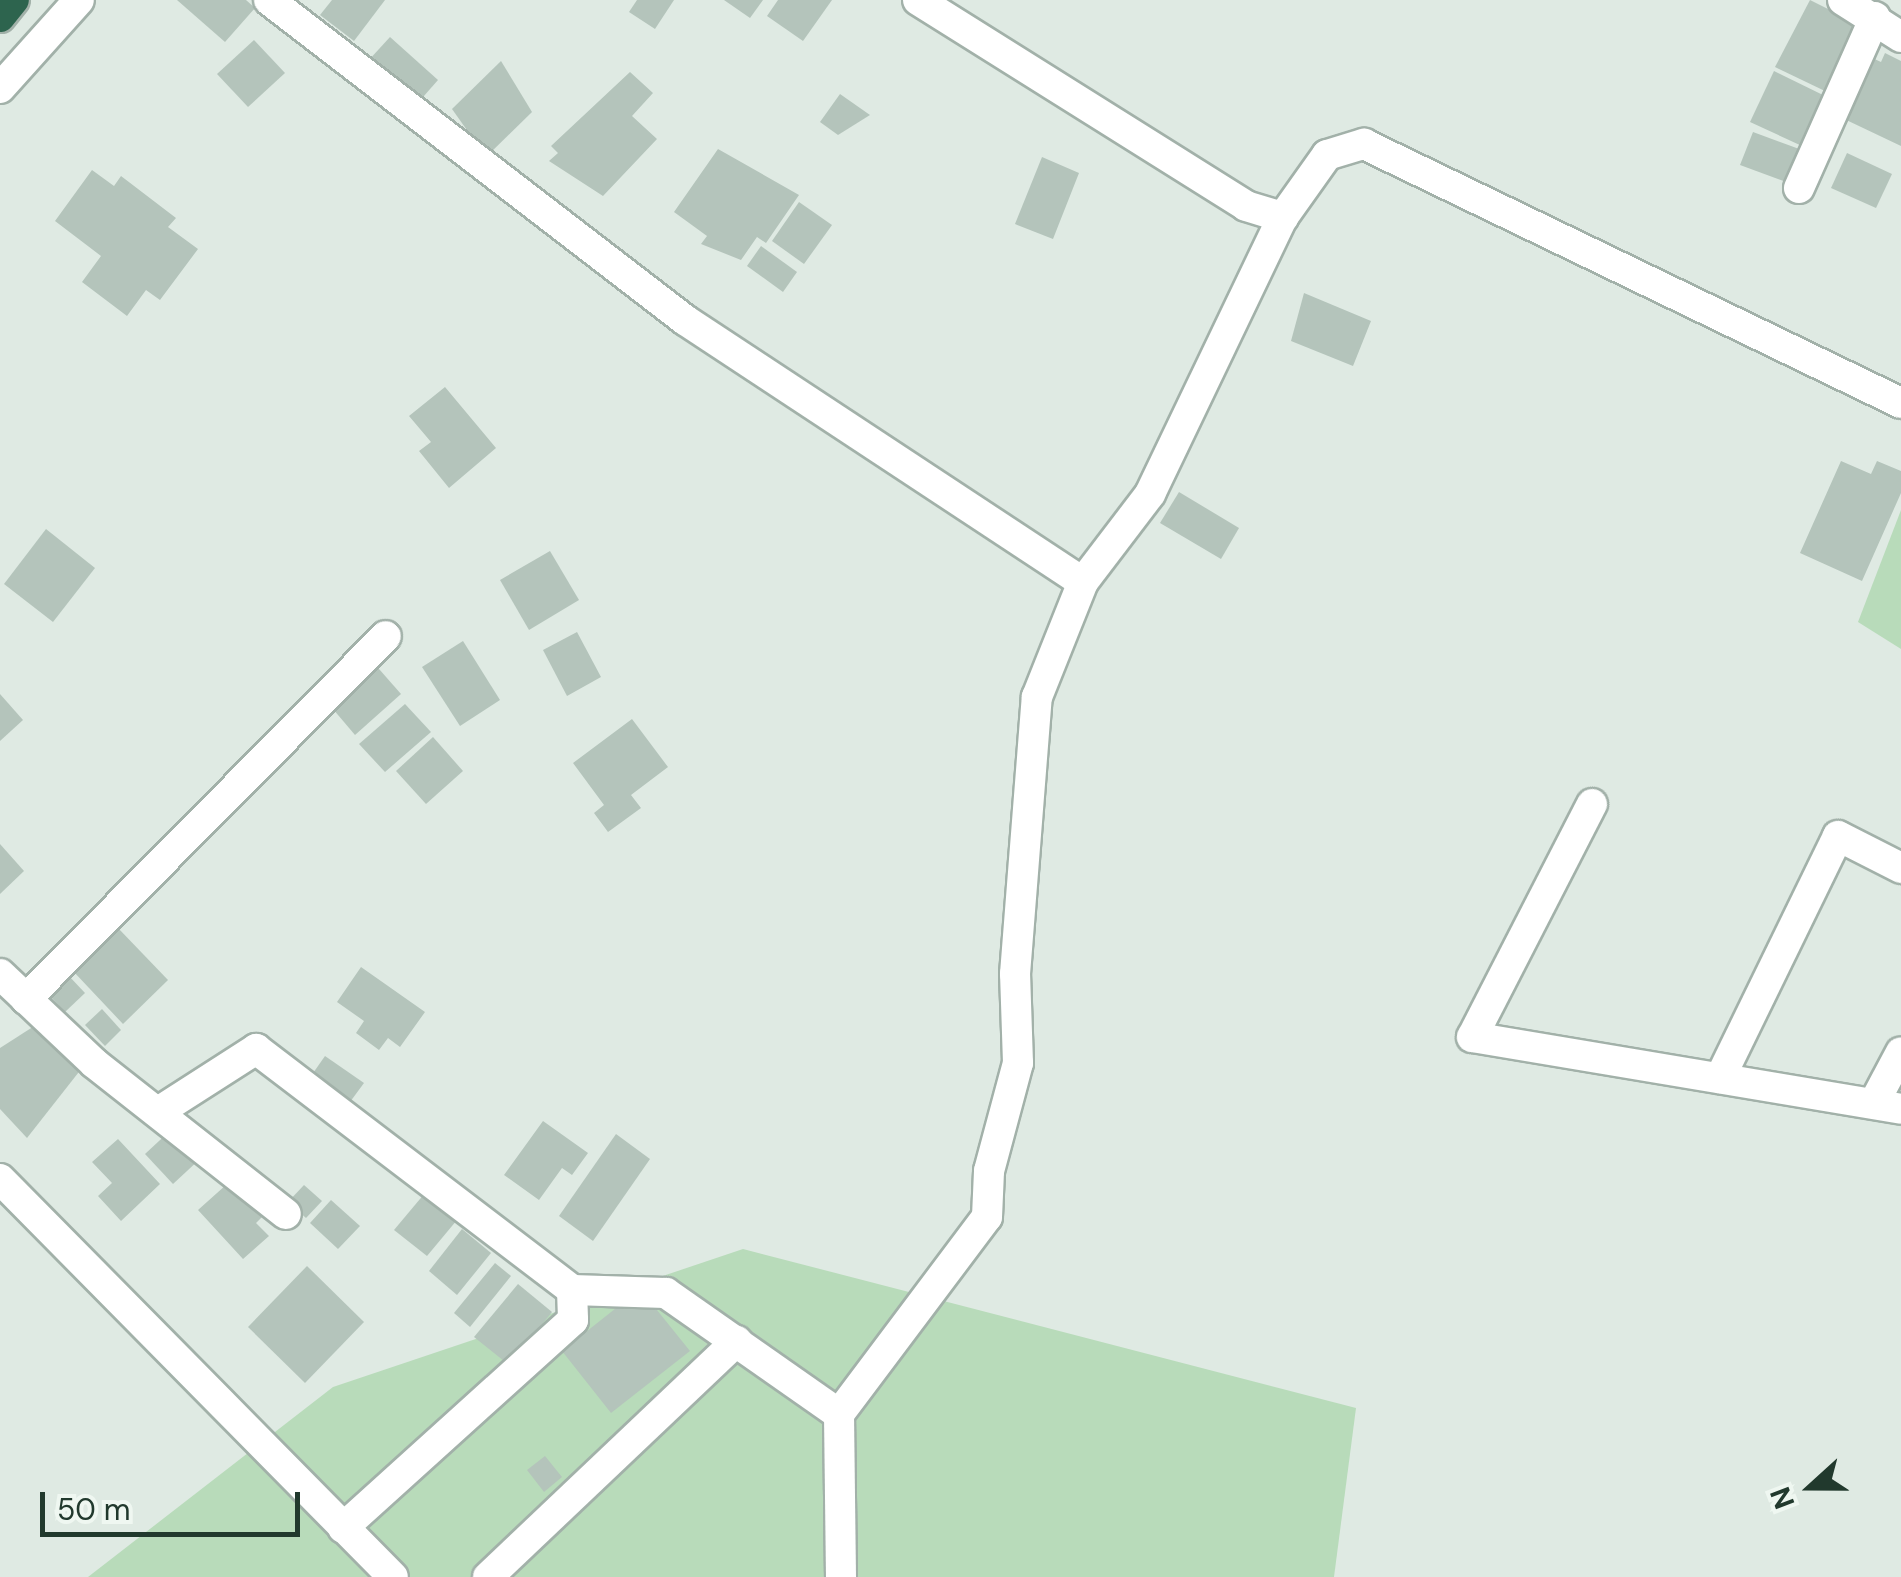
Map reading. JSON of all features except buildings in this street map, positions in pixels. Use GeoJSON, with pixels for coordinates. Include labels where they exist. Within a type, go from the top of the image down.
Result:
{"type":"FeatureCollection","features":[{"type":"Feature","properties":{"kind":"highway"},"geometry":{"type":"LineString","coordinates":[[0,16],[14,0]]}},
{"type":"Feature","properties":{"kind":"street"},"geometry":{"type":"LineString","coordinates":[[0,88],[80,0]]}},
{"type":"Feature","properties":{"kind":"street"},"geometry":{"type":"LineString","coordinates":[[269,0],[685,320],[1083,582]]}},
{"type":"Feature","properties":{"kind":"street"},"geometry":{"type":"LineString","coordinates":[[918,0],[1246,206],[1283,217]]}},
{"type":"Feature","properties":{"kind":"street"},"geometry":{"type":"LineString","coordinates":[[1843,0],[1901,37]]}},
{"type":"Feature","properties":{"kind":"street"},"geometry":{"type":"LineString","coordinates":[[1799,188],[1875,17]]}},
{"type":"Feature","properties":{"kind":"street"},"geometry":{"type":"LineString","coordinates":[[841,1577],[833,1494],[840,1414],[987,1216],[989,1172],[1018,1063],[1016,974],[1037,698],[1083,582],[1150,494],[1283,217],[1327,155],[1364,144],[1901,403]]}},
{"type":"Feature","properties":{"kind":"street"},"geometry":{"type":"LineString","coordinates":[[26,999],[386,636]]}},
{"type":"Feature","properties":{"kind":"street"},"geometry":{"type":"LineString","coordinates":[[1592,804],[1472,1037],[1888,1105],[1901,1052]]}},
{"type":"Feature","properties":{"kind":"street"},"geometry":{"type":"LineString","coordinates":[[1720,1078],[1838,836],[1901,868]]}},
{"type":"Feature","properties":{"kind":"street"},"geometry":{"type":"LineString","coordinates":[[0,974],[158,1112],[286,1214]]}},
{"type":"Feature","properties":{"kind":"street"},"geometry":{"type":"LineString","coordinates":[[158,1112],[256,1049],[572,1290],[666,1293],[840,1414]]}},
{"type":"Feature","properties":{"kind":"street"},"geometry":{"type":"LineString","coordinates":[[0,1179],[393,1577]]}},
{"type":"Feature","properties":{"kind":"street"},"geometry":{"type":"LineString","coordinates":[[343,1528],[573,1320],[572,1290]]}},
{"type":"Feature","properties":{"kind":"street"},"geometry":{"type":"LineString","coordinates":[[488,1577],[738,1341]]}},
{"type":"Feature","properties":{"kind":"green space"},"geometry":{"type":"Polygon","coordinates":[[[1901,510],[1901,649],[1858,622],[1901,510]]]}},
{"type":"Feature","properties":{"kind":"green space"},"geometry":{"type":"Polygon","coordinates":[[[743,1249],[1356,1408],[1334,1577],[88,1577],[333,1387],[743,1249]]]}}]}
